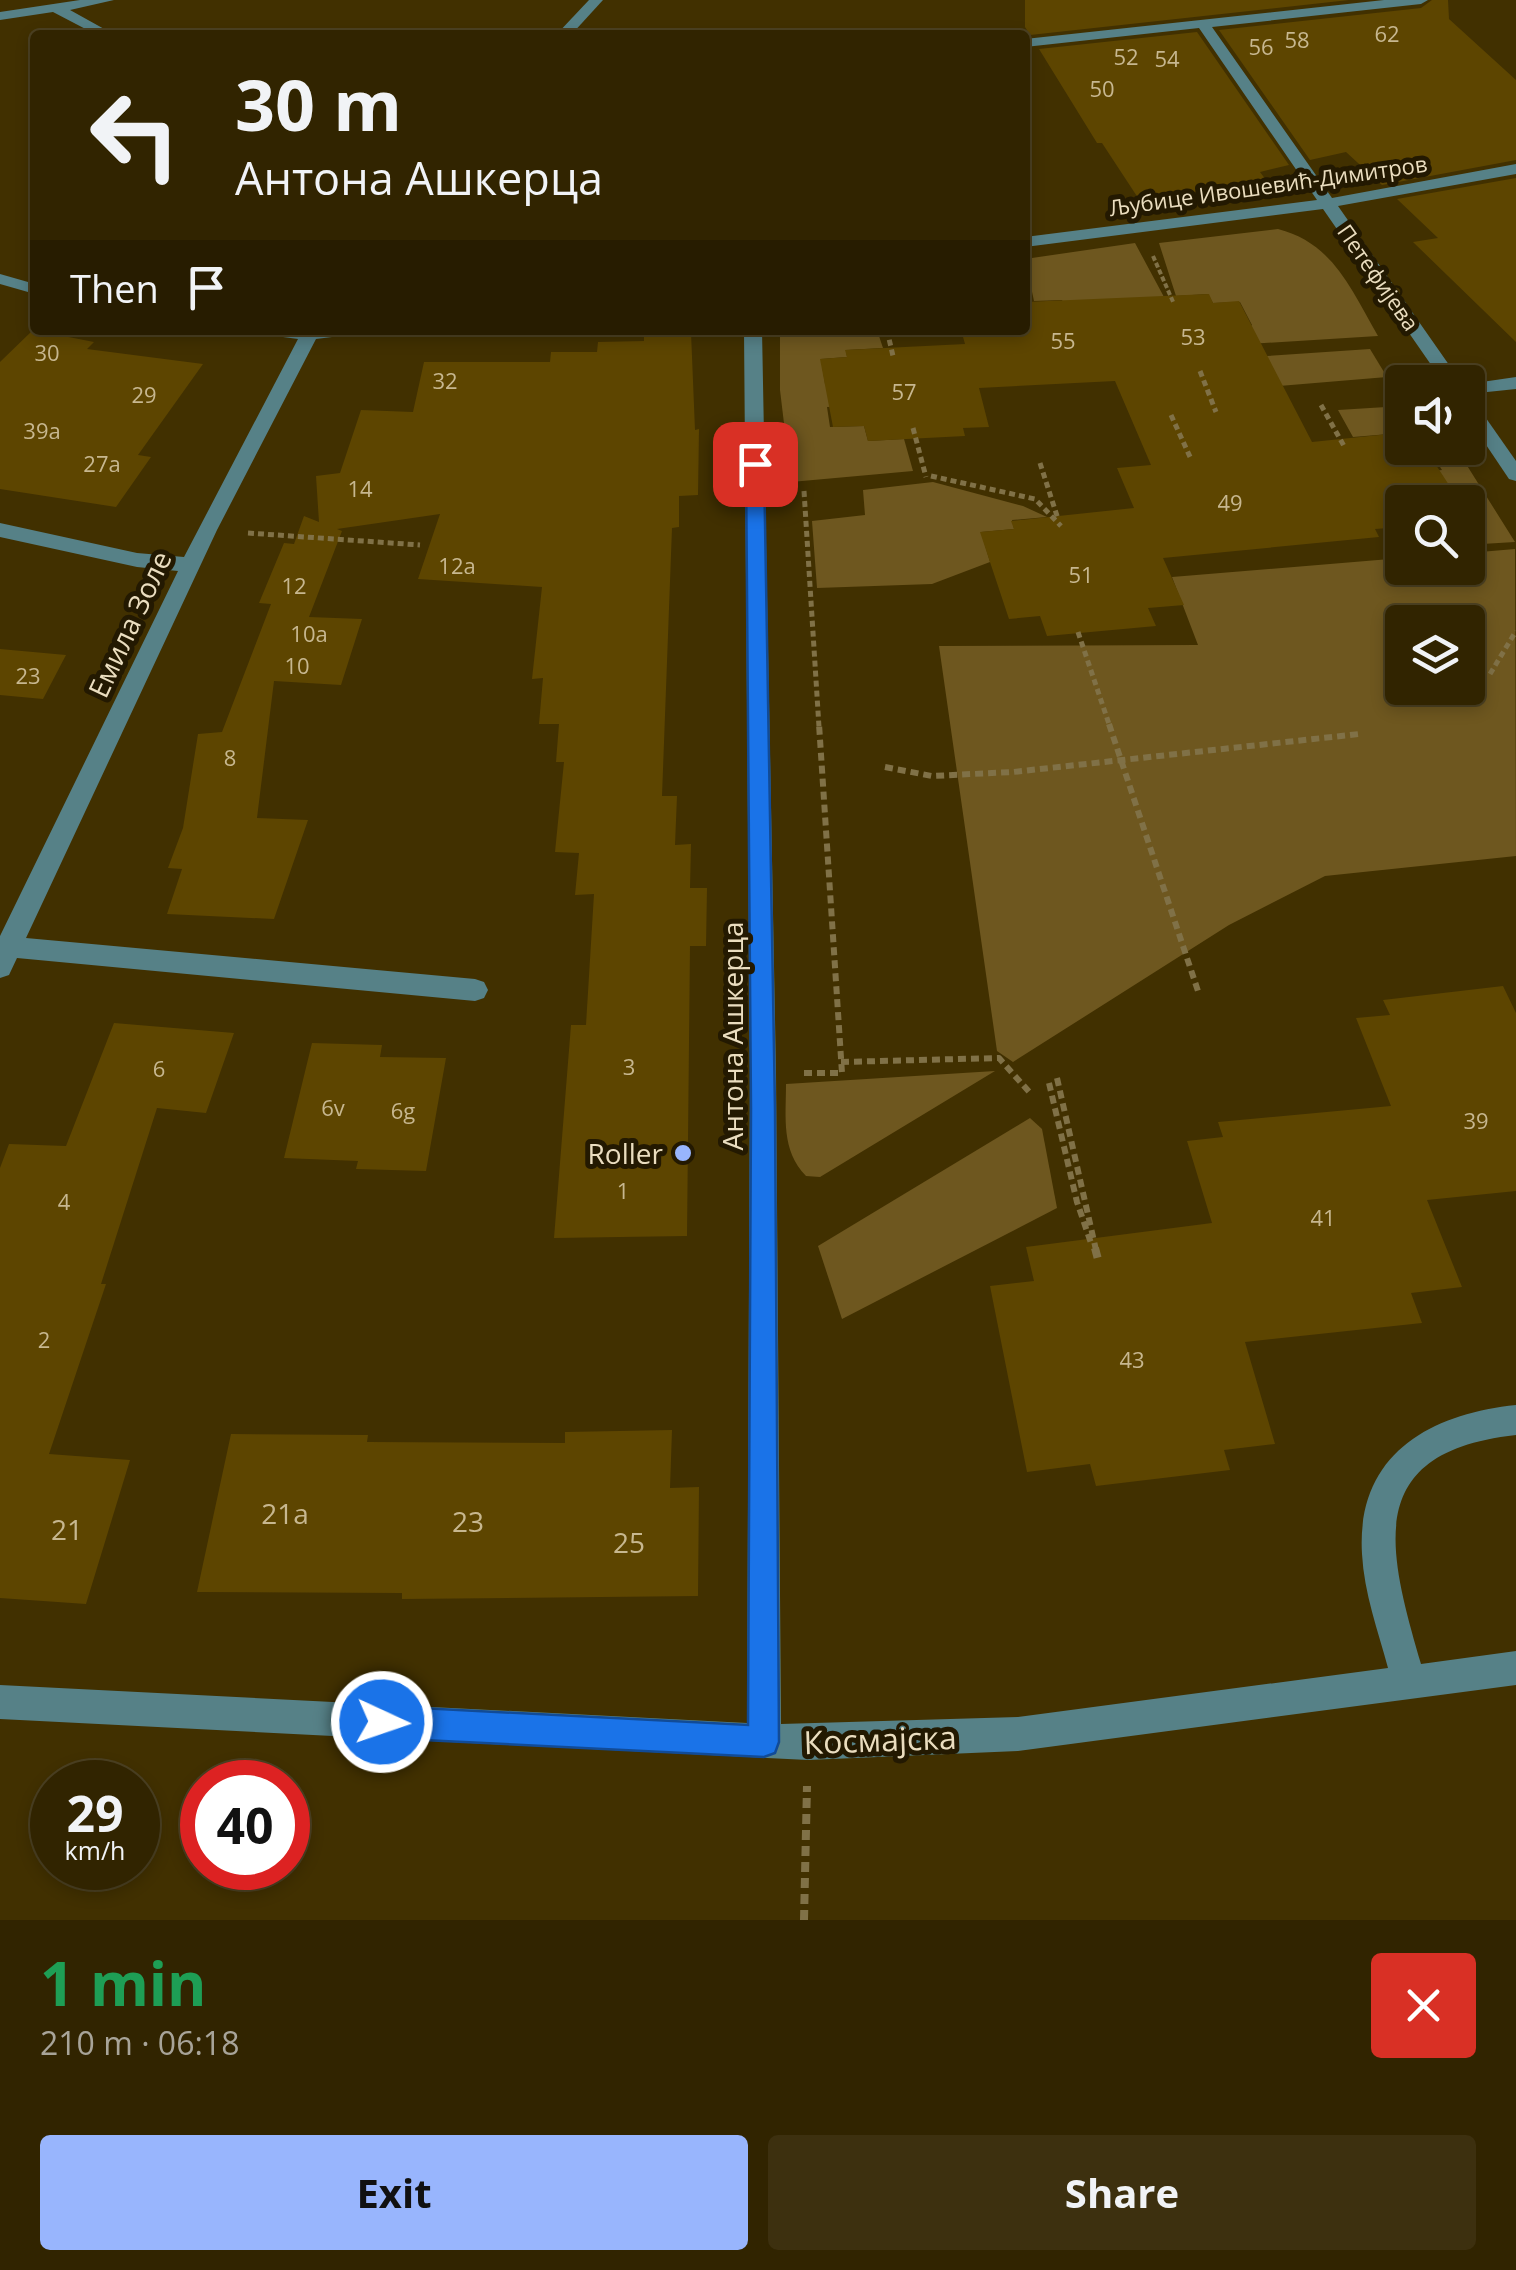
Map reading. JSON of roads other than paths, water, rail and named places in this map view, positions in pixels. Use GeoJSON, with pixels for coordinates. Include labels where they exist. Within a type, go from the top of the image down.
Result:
{"type":"FeatureCollection","features":[{"type":"Feature","properties":{"kind":"street"},"geometry":{"type":"LineString","coordinates":[[0,16],[107,0]]}},
{"type":"Feature","properties":{"kind":"street"},"geometry":{"type":"LineString","coordinates":[[568,30],[596,0]]}},
{"type":"Feature","properties":{"kind":"street"},"geometry":{"type":"LineString","coordinates":[[1030,42],[1420,0]]}},
{"type":"Feature","properties":{"kind":"street"},"geometry":{"type":"LineString","coordinates":[[56,8],[98,30]]}},
{"type":"Feature","properties":{"kind":"street","name":"Петефијева"},"geometry":{"type":"LineString","coordinates":[[1203,24],[1440,365]]}},
{"type":"Feature","properties":{"kind":"street","name":"Љубице Ивошевић-Димитров"},"geometry":{"type":"LineString","coordinates":[[1030,241],[1328,203],[1516,169]]}},
{"type":"Feature","properties":{"kind":"street"},"geometry":{"type":"LineString","coordinates":[[0,279],[30,288]]}},
{"type":"Feature","properties":{"kind":"street","name":"Емила Золе"},"geometry":{"type":"LineString","coordinates":[[309,335],[206,530],[3,954],[475,990]]}},
{"type":"Feature","properties":{"kind":"street","name":"Антона Ашкерца"},"geometry":{"type":"LineString","coordinates":[[754,335],[763,1072],[764,1742]]}},
{"type":"Feature","properties":{"kind":"street"},"geometry":{"type":"LineString","coordinates":[[1485,387],[1516,383]]}},
{"type":"Feature","properties":{"kind":"street"},"geometry":{"type":"LineString","coordinates":[[1485,430],[1516,475]]}},
{"type":"Feature","properties":{"kind":"street"},"geometry":{"type":"LineString","coordinates":[[0,530],[137,560],[190,564]]}},
{"type":"Feature","properties":{"kind":"street"},"geometry":{"type":"LineString","coordinates":[[1410,1682],[1379,1569],[1377,1523],[1387,1492],[1411,1456],[1435,1437],[1516,1420]]}},
{"type":"Feature","properties":{"kind":"street","name":"Космајска"},"geometry":{"type":"LineString","coordinates":[[0,1702],[808,1744],[1018,1734],[1516,1668]]}},
{"type":"Feature","properties":{"kind":"place","name":"Roller"},"geometry":{"type":"Point","coordinates":[683,1153]}}]}
